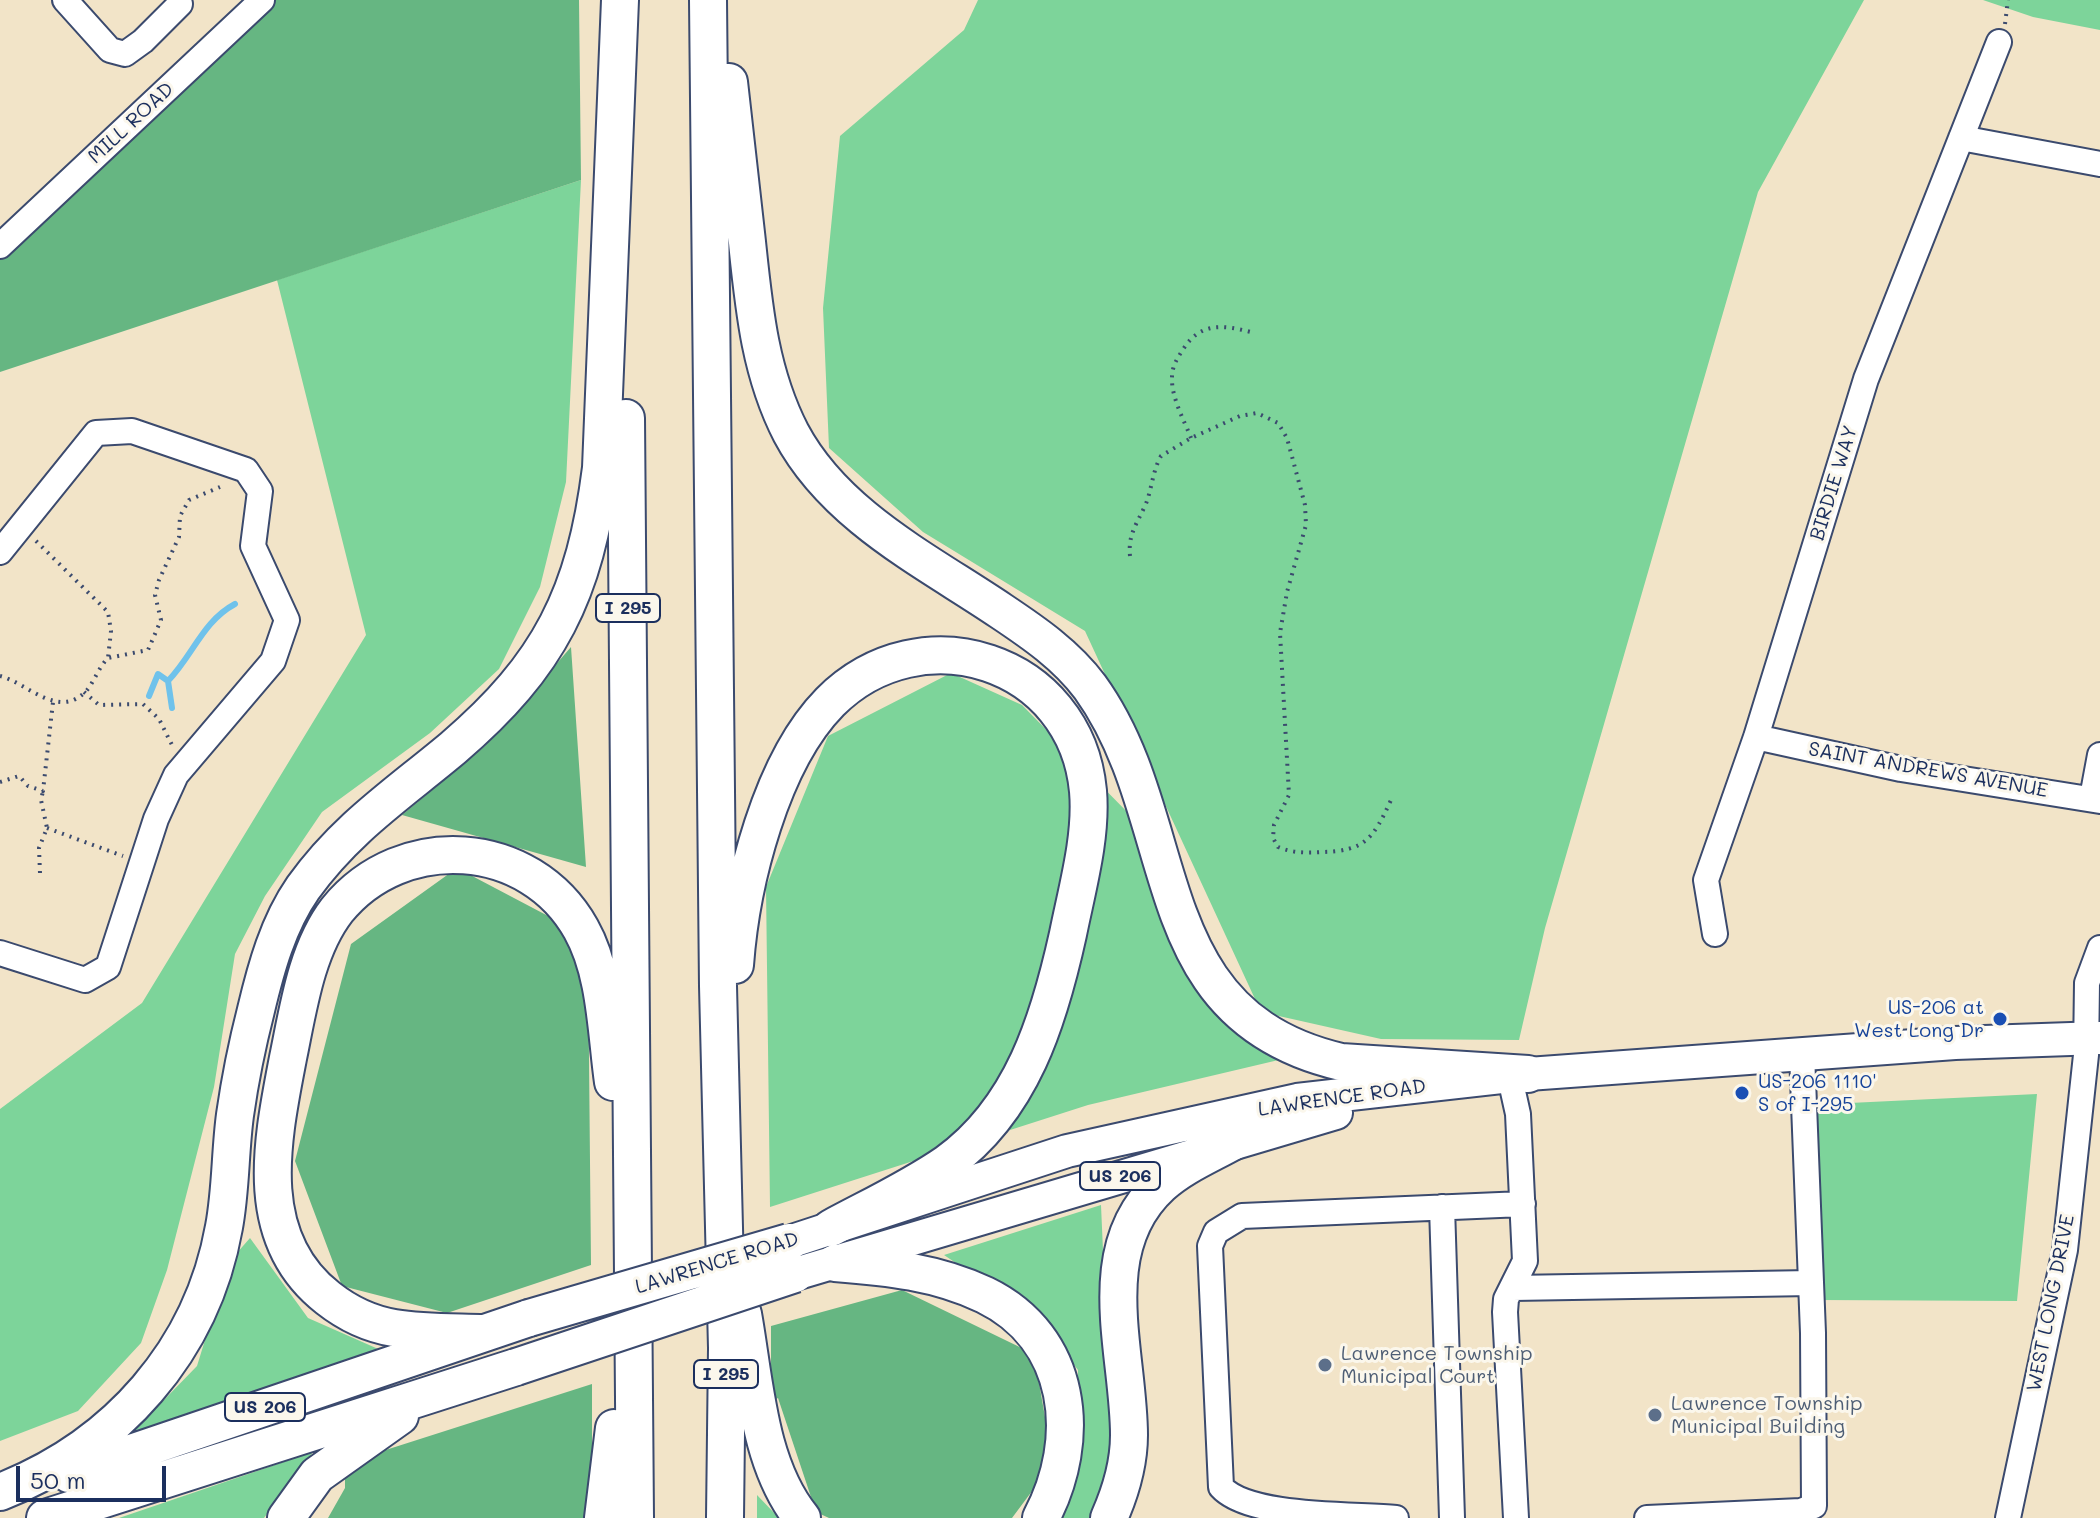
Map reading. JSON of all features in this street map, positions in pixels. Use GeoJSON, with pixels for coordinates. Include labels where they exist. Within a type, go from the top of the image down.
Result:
{"type":"FeatureCollection","features":[{"type":"Feature","properties":{"kind":"highway","name":"I 295"},"geometry":{"type":"LineString","coordinates":[[621,0],[635,1518]]}},
{"type":"Feature","properties":{"kind":"highway"},"geometry":{"type":"LineString","coordinates":[[0,1494],[65,1462],[100,1437],[131,1410],[182,1343],[215,1267],[225,1226],[235,1115],[248,1041],[282,925],[330,853],[363,819],[452,749],[518,687],[546,647],[568,603],[595,517],[601,468],[621,0]]}},
{"type":"Feature","properties":{"kind":"highway","name":"I 295"},"geometry":{"type":"LineString","coordinates":[[708,0],[725,1518]]}},
{"type":"Feature","properties":{"kind":"highway"},"geometry":{"type":"LineString","coordinates":[[720,0],[764,364],[792,435],[811,465],[864,520],[1041,638],[1089,685],[1120,740],[1198,961],[1236,1010],[1283,1043],[1341,1062],[1519,1076]]}},
{"type":"Feature","properties":{"kind":"highway"},"geometry":{"type":"LineString","coordinates":[[722,1146],[736,955],[748,885],[776,793],[803,735],[829,704],[852,684],[898,661],[929,655],[960,656],[990,663],[1018,676],[1048,700],[1070,731],[1080,753],[1088,790],[1087,823],[1076,896],[1038,1039],[1014,1090],[973,1141],[935,1171],[831,1228]]}},
{"type":"Feature","properties":{"kind":"highway"},"geometry":{"type":"LineString","coordinates":[[484,1333],[391,1328],[340,1307],[301,1271],[277,1223],[271,1198],[275,1140],[292,1038],[309,970],[321,937],[335,913],[372,877],[421,857],[475,855],[525,872],[566,907],[582,930],[598,974],[633,1216]]}},
{"type":"Feature","properties":{"kind":"highway"},"geometry":{"type":"LineString","coordinates":[[1109,1518],[1126,1468],[1129,1435],[1117,1284],[1128,1232],[1159,1187],[1181,1170],[1234,1141]]}},
{"type":"Feature","properties":{"kind":"highway"},"geometry":{"type":"LineString","coordinates":[[723,1230],[772,1461],[782,1486],[802,1518]]}},
{"type":"Feature","properties":{"kind":"highway","name":"LAWRENCE ROAD"},"geometry":{"type":"LineString","coordinates":[[0,1494],[529,1318],[792,1258]]}},
{"type":"Feature","properties":{"kind":"highway","name":"LAWRENCE ROAD"},"geometry":{"type":"LineString","coordinates":[[45,1518],[516,1367],[792,1258]]}},
{"type":"Feature","properties":{"kind":"highway"},"geometry":{"type":"LineString","coordinates":[[835,1263],[923,1273],[985,1295],[1028,1330],[1056,1376],[1067,1417],[1064,1464],[1041,1518]]}},
{"type":"Feature","properties":{"kind":"highway"},"geometry":{"type":"LineString","coordinates":[[603,1518],[613,1451],[615,1385],[633,1312]]}},
{"type":"Feature","properties":{"kind":"highway"},"geometry":{"type":"LineString","coordinates":[[286,1518],[317,1475],[338,1458],[451,1387]]}},
{"type":"Feature","properties":{"kind":"main road","name":"LAWRENCE ROAD"},"geometry":{"type":"LineString","coordinates":[[792,1258],[831,1228],[1067,1151],[1297,1100],[1519,1076],[1802,1054],[2093,1038]]}},
{"type":"Feature","properties":{"kind":"main road","name":"LAWRENCE ROAD"},"geometry":{"type":"LineString","coordinates":[[792,1258],[835,1263],[1234,1141],[1447,1084]]}},
{"type":"Feature","properties":{"kind":"street"},"geometry":{"type":"LineString","coordinates":[[65,0],[110,50],[125,54],[143,41],[180,4]]}},
{"type":"Feature","properties":{"kind":"street","name":"MILL ROAD"},"geometry":{"type":"LineString","coordinates":[[0,246],[262,0]]}},
{"type":"Feature","properties":{"kind":"street","name":"BIRDIE WAY"},"geometry":{"type":"LineString","coordinates":[[1715,934],[1706,880],[1756,737],[1866,379],[1999,42]]}},
{"type":"Feature","properties":{"kind":"street"},"geometry":{"type":"LineString","coordinates":[[1961,138],[2100,164]]}},
{"type":"Feature","properties":{"kind":"street"},"geometry":{"type":"LineString","coordinates":[[0,552],[96,433],[132,431],[246,470],[260,491],[253,546],[287,620],[273,661],[176,775],[156,819],[108,967],[85,980],[0,953]]}},
{"type":"Feature","properties":{"kind":"street","name":"SAINT ANDREWS AVENUE"},"geometry":{"type":"LineString","coordinates":[[1756,737],[1901,769],[2096,800]]}},
{"type":"Feature","properties":{"kind":"street"},"geometry":{"type":"LineString","coordinates":[[2096,800],[2100,755]]}},
{"type":"Feature","properties":{"kind":"street","name":"WEST LONG DRIVE"},"geometry":{"type":"LineString","coordinates":[[2008,1518],[2065,1250],[2093,1038],[2087,983],[2100,948]]}},
{"type":"Feature","properties":{"kind":"street"},"geometry":{"type":"LineString","coordinates":[[1647,1518],[1801,1511],[1814,1506],[1811,1283],[1802,1054]]}},
{"type":"Feature","properties":{"kind":"street"},"geometry":{"type":"LineString","coordinates":[[1516,1518],[1505,1312],[1506,1299],[1525,1261],[1519,1076]]}},
{"type":"Feature","properties":{"kind":"street"},"geometry":{"type":"LineString","coordinates":[[1396,1518],[1264,1508],[1231,1498],[1221,1487],[1210,1246],[1216,1232],[1242,1216],[1523,1204]]}},
{"type":"Feature","properties":{"kind":"street"},"geometry":{"type":"LineString","coordinates":[[1442,1207],[1452,1518]]}},
{"type":"Feature","properties":{"kind":"street"},"geometry":{"type":"LineString","coordinates":[[1513,1288],[1811,1283]]}},
{"type":"Feature","properties":{"kind":"path"},"geometry":{"type":"LineString","coordinates":[[1191,438],[1174,395],[1171,377],[1176,360],[1187,342],[1206,327],[1219,325],[1251,332]]}},
{"type":"Feature","properties":{"kind":"path"},"geometry":{"type":"LineString","coordinates":[[1130,556],[1128,542],[1145,506],[1161,456],[1191,438],[1240,416],[1257,413],[1269,415],[1287,438],[1305,505],[1306,525],[1287,592],[1280,633],[1289,795],[1274,825],[1273,838],[1278,847],[1307,853],[1349,851],[1360,847],[1383,818],[1391,800]]}},
{"type":"Feature","properties":{"kind":"path"},"geometry":{"type":"LineString","coordinates":[[108,658],[148,650],[156,638],[161,620],[155,595],[179,537],[180,516],[189,500],[220,487]]}},
{"type":"Feature","properties":{"kind":"path"},"geometry":{"type":"LineString","coordinates":[[0,676],[53,702],[73,700],[84,692],[108,658],[111,631],[108,612],[36,541]]}},
{"type":"Feature","properties":{"kind":"path"},"geometry":{"type":"LineString","coordinates":[[84,692],[99,705],[143,704],[159,719],[176,752]]}},
{"type":"Feature","properties":{"kind":"path"},"geometry":{"type":"LineString","coordinates":[[40,873],[39,848],[47,828],[41,800],[53,702]]}},
{"type":"Feature","properties":{"kind":"path"},"geometry":{"type":"LineString","coordinates":[[0,782],[19,776],[28,786],[43,791]]}},
{"type":"Feature","properties":{"kind":"path"},"geometry":{"type":"LineString","coordinates":[[47,828],[125,857]]}},
{"type":"Feature","properties":{"kind":"green space"},"geometry":{"type":"Polygon","coordinates":[[[271,0],[579,0],[581,180],[0,372],[0,251],[271,0]]]}},
{"type":"Feature","properties":{"kind":"green space"},"geometry":{"type":"Polygon","coordinates":[[[978,0],[1864,0],[1758,192],[1545,928],[1519,1040],[1381,1039],[1261,1012],[1085,631],[923,532],[829,448],[823,308],[840,136],[964,30],[978,0]]]}},
{"type":"Feature","properties":{"kind":"green space"},"geometry":{"type":"Polygon","coordinates":[[[1983,0],[2100,0],[2100,30],[2033,17],[1983,0]]]}},
{"type":"Feature","properties":{"kind":"green space"},"geometry":{"type":"Polygon","coordinates":[[[581,180],[566,482],[540,587],[499,669],[430,733],[322,812],[265,896],[235,954],[214,1087],[167,1270],[141,1343],[78,1411],[0,1441],[0,1109],[142,1003],[366,635],[277,280],[581,180]]]}},
{"type":"Feature","properties":{"kind":"green space"},"geometry":{"type":"Polygon","coordinates":[[[571,647],[586,867],[402,815],[485,746],[571,647]]]}},
{"type":"Feature","properties":{"kind":"green space"},"geometry":{"type":"Polygon","coordinates":[[[951,673],[1022,705],[1137,822],[1202,990],[1287,1058],[1088,1105],[770,1207],[766,887],[828,736],[951,673]]]}},
{"type":"Feature","properties":{"kind":"green space"},"geometry":{"type":"Polygon","coordinates":[[[457,868],[569,927],[588,956],[591,1265],[447,1313],[342,1286],[295,1161],[351,944],[457,868]]]}},
{"type":"Feature","properties":{"kind":"green space"},"geometry":{"type":"Polygon","coordinates":[[[2037,1094],[2017,1301],[1818,1300],[1808,1105],[2037,1094]]]}},
{"type":"Feature","properties":{"kind":"green space"},"geometry":{"type":"Polygon","coordinates":[[[1101,1205],[1112,1457],[1089,1518],[1055,1518],[1075,1481],[1078,1370],[1038,1318],[944,1255],[1101,1205]]]}},
{"type":"Feature","properties":{"kind":"green space"},"geometry":{"type":"Polygon","coordinates":[[[250,1238],[308,1318],[385,1352],[126,1439],[197,1366],[229,1262],[250,1238]]]}},
{"type":"Feature","properties":{"kind":"green space"},"geometry":{"type":"Polygon","coordinates":[[[902,1290],[1034,1354],[1053,1463],[1012,1518],[829,1518],[816,1512],[778,1398],[771,1402],[771,1326],[902,1290]]]}},
{"type":"Feature","properties":{"kind":"green space"},"geometry":{"type":"Polygon","coordinates":[[[592,1384],[592,1518],[328,1518],[345,1488],[345,1463],[592,1384]]]}},
{"type":"Feature","properties":{"kind":"green space"},"geometry":{"type":"Polygon","coordinates":[[[313,1452],[264,1518],[119,1518],[313,1452]]]}},
{"type":"Feature","properties":{"kind":"green space"},"geometry":{"type":"Polygon","coordinates":[[[757,1495],[779,1518],[757,1518],[757,1495]]]}},
{"type":"Feature","properties":{"kind":"waterway"},"geometry":{"type":"LineString","coordinates":[[172,708],[168,681],[206,629],[235,604]]}},
{"type":"Feature","properties":{"kind":"waterway"},"geometry":{"type":"LineString","coordinates":[[149,696],[158,674],[168,681]]}},
{"type":"Feature","properties":{"kind":"place","name":"US-206 at West Long Dr"},"geometry":{"type":"Point","coordinates":[2000,1019]}},
{"type":"Feature","properties":{"kind":"place","name":"US-206 1110' S of I-295"},"geometry":{"type":"Point","coordinates":[1742,1093]}},
{"type":"Feature","properties":{"kind":"place","name":"Lawrence Township Municipal Court"},"geometry":{"type":"Point","coordinates":[1325,1365]}},
{"type":"Feature","properties":{"kind":"place","name":"Lawrence Township Municipal Building"},"geometry":{"type":"Point","coordinates":[1655,1415]}}]}
